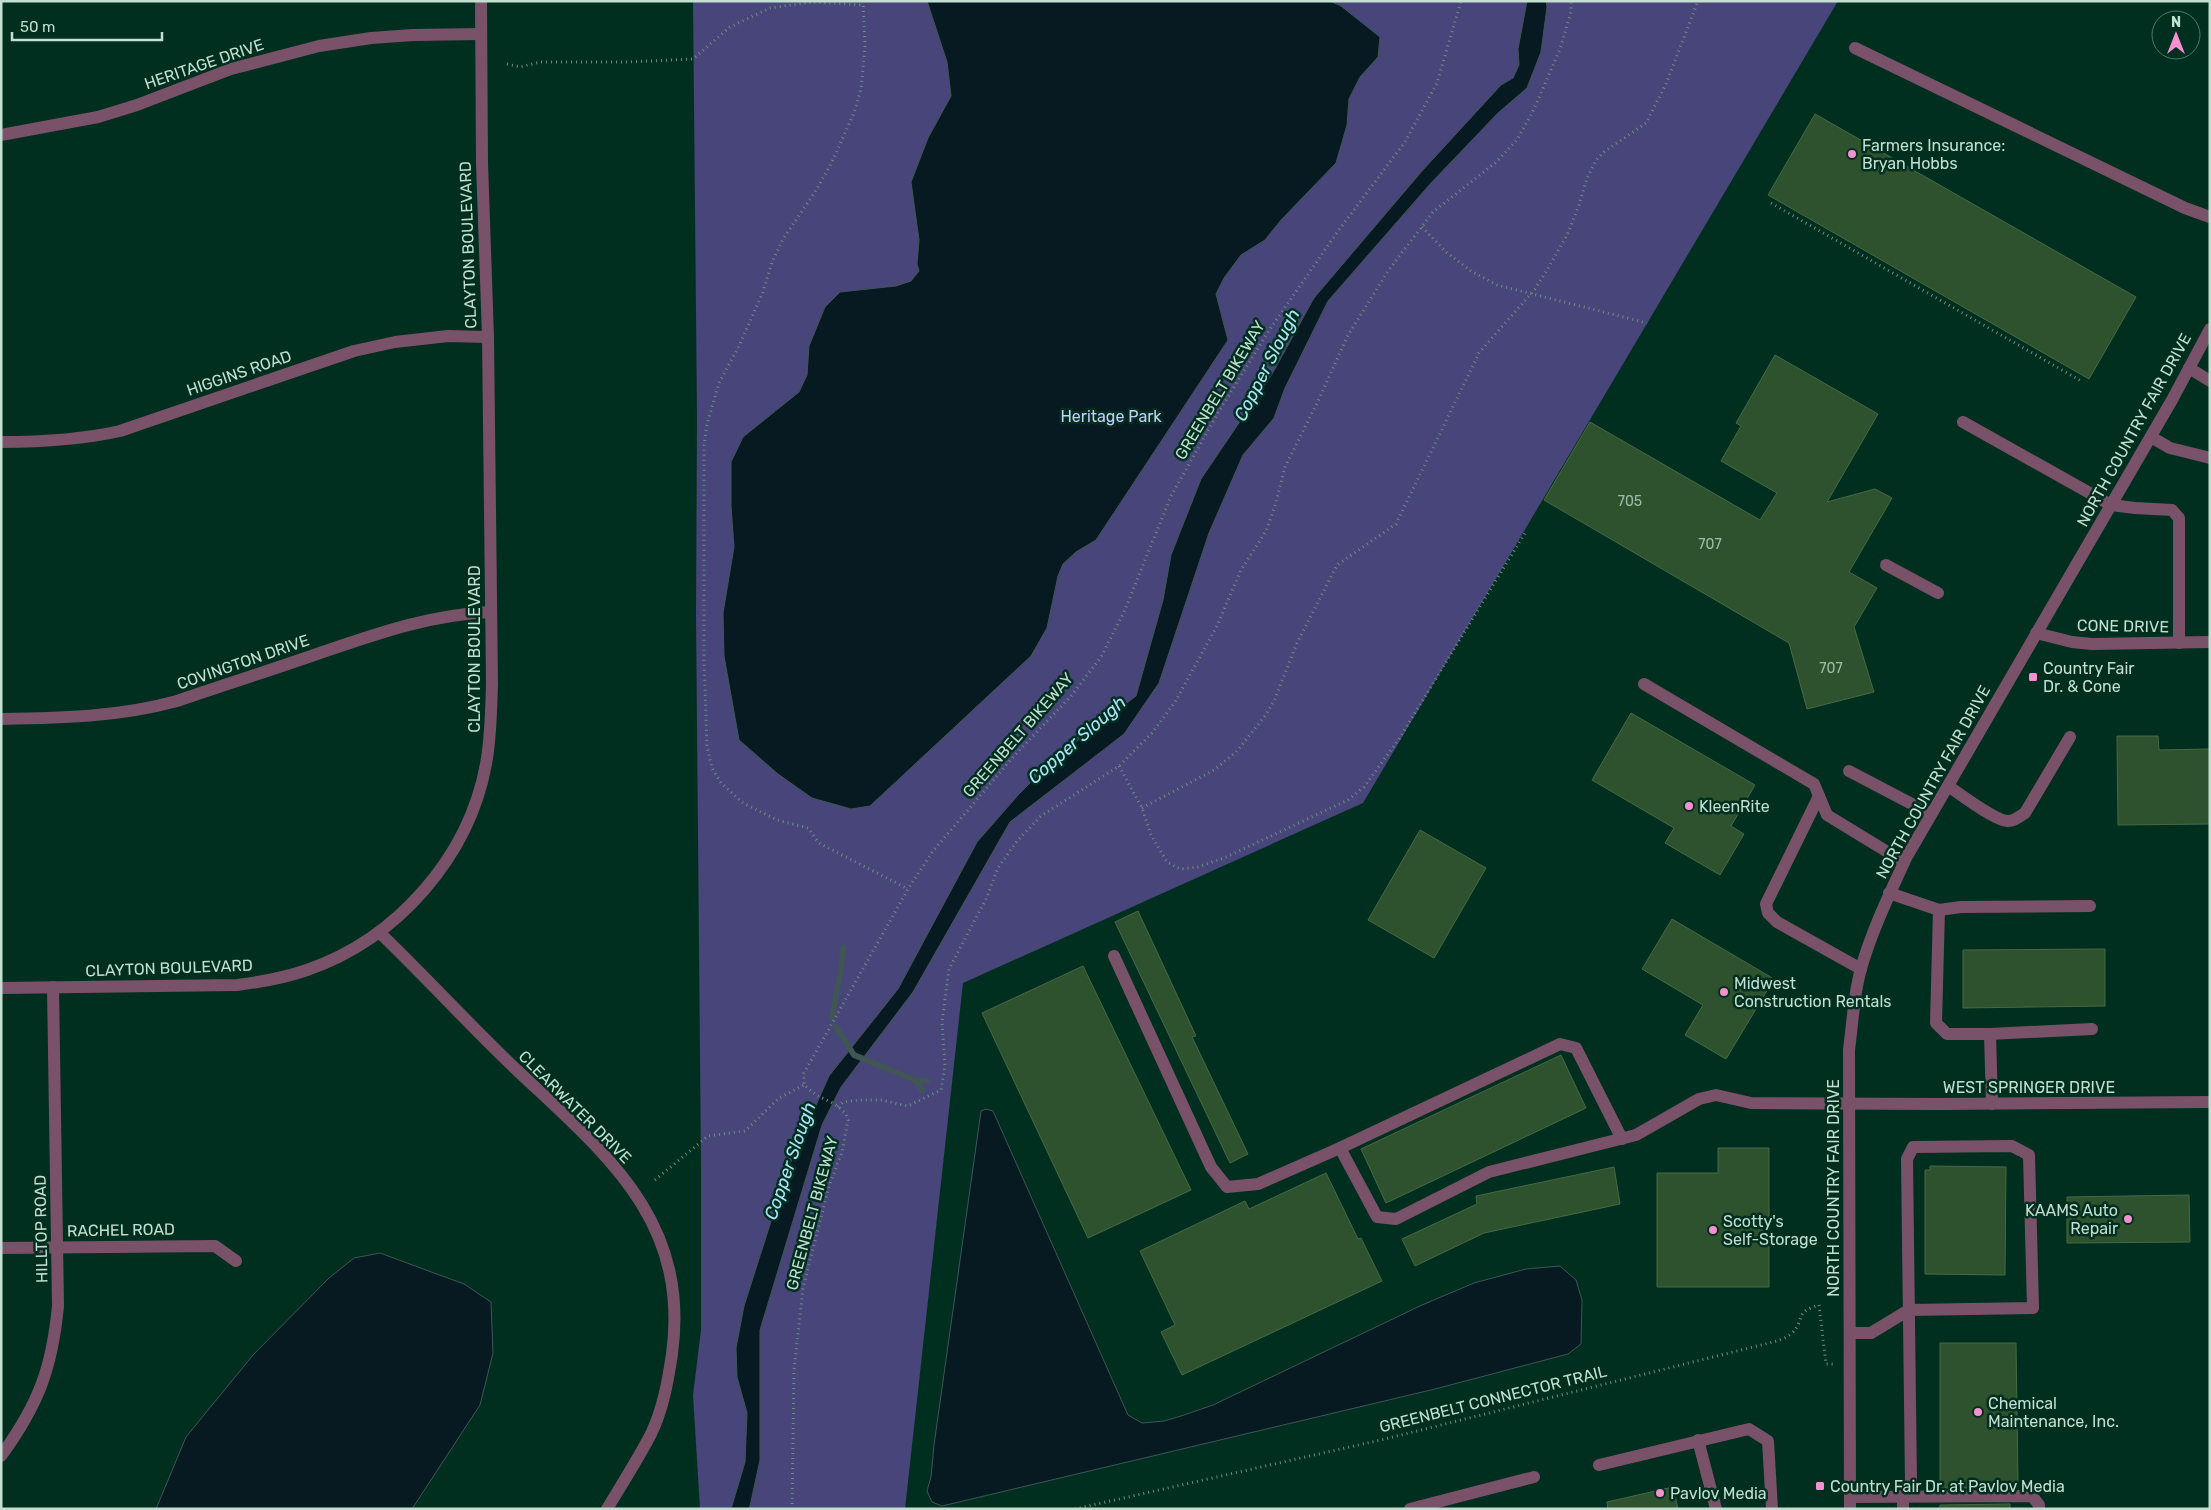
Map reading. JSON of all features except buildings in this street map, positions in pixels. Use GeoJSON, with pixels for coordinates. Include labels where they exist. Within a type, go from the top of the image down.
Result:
{"type":"FeatureCollection","features":[{"type":"Feature","properties":{"kind":"street","name":"CLAYTON BOULEVARD"},"geometry":{"type":"LineString","coordinates":[[1,988],[237,985],[273,980],[308,970],[345,954],[379,932],[403,913],[425,890],[462,834],[476,801],[486,766],[490,739],[492,684],[488,337],[482,163],[481,1]]}},
{"type":"Feature","properties":{"kind":"street","name":"HERITAGE DRIVE"},"geometry":{"type":"LineString","coordinates":[[1,135],[98,117],[137,105],[231,69],[319,46],[371,38],[481,34]]}},
{"type":"Feature","properties":{"kind":"street"},"geometry":{"type":"LineString","coordinates":[[1855,48],[2185,208],[2210,217]]}},
{"type":"Feature","properties":{"kind":"street","name":"NORTH COUNTRY FAIR DRIVE"},"geometry":{"type":"LineString","coordinates":[[1850,1503],[1849,1050],[1855,997],[1861,969],[1889,893],[1904,862],[2151,437],[2209,333]]}},
{"type":"Feature","properties":{"kind":"street","name":"HIGGINS ROAD"},"geometry":{"type":"LineString","coordinates":[[1,442],[53,442],[88,438],[120,431],[354,351],[387,343],[448,336],[488,337]]}},
{"type":"Feature","properties":{"kind":"street"},"geometry":{"type":"LineString","coordinates":[[2189,368],[2210,381]]}},
{"type":"Feature","properties":{"kind":"street"},"geometry":{"type":"LineString","coordinates":[[1963,422],[2111,505],[2172,510],[2179,518],[2178,643]]}},
{"type":"Feature","properties":{"kind":"street"},"geometry":{"type":"LineString","coordinates":[[2151,437],[2170,448],[2209,456]]}},
{"type":"Feature","properties":{"kind":"street"},"geometry":{"type":"LineString","coordinates":[[1886,565],[1938,593]]}},
{"type":"Feature","properties":{"kind":"street","name":"COVINGTON DRIVE"},"geometry":{"type":"LineString","coordinates":[[1,718],[96,716],[146,710],[177,702],[420,620],[458,614],[490,612]]}},
{"type":"Feature","properties":{"kind":"street","name":"CONE DRIVE"},"geometry":{"type":"LineString","coordinates":[[2036,633],[2072,642],[2092,644],[2210,642]]}},
{"type":"Feature","properties":{"kind":"street"},"geometry":{"type":"LineString","coordinates":[[1644,684],[1814,784],[1827,815],[1904,862]]}},
{"type":"Feature","properties":{"kind":"street"},"geometry":{"type":"LineString","coordinates":[[1948,786],[1992,814],[2007,821],[2015,820],[2025,813],[2070,737]]}},
{"type":"Feature","properties":{"kind":"street"},"geometry":{"type":"LineString","coordinates":[[1849,771],[1931,814]]}},
{"type":"Feature","properties":{"kind":"street"},"geometry":{"type":"LineString","coordinates":[[1819,796],[1766,904],[1768,913],[1777,922],[1861,969]]}},
{"type":"Feature","properties":{"kind":"street"},"geometry":{"type":"LineString","coordinates":[[1889,893],[1939,910],[1961,907],[2090,906]]}},
{"type":"Feature","properties":{"kind":"street"},"geometry":{"type":"LineString","coordinates":[[1939,910],[1936,1023],[1947,1034],[2092,1029]]}},
{"type":"Feature","properties":{"kind":"street","name":"CLEARWATER DRIVE"},"geometry":{"type":"LineString","coordinates":[[379,932],[503,1058],[612,1163],[640,1199],[665,1252],[671,1277],[674,1310],[674,1338],[668,1379],[661,1407],[651,1434],[607,1509]]}},
{"type":"Feature","properties":{"kind":"street"},"geometry":{"type":"LineString","coordinates":[[1114,956],[1211,1167],[1227,1187],[1258,1184],[1340,1148],[1560,1044],[1576,1048],[1622,1138]]}},
{"type":"Feature","properties":{"kind":"street","name":"HILLTOP ROAD"},"geometry":{"type":"LineString","coordinates":[[1,1456],[21,1428],[34,1405],[44,1380],[55,1340],[58,1306],[58,1247],[53,987]]}},
{"type":"Feature","properties":{"kind":"street"},"geometry":{"type":"LineString","coordinates":[[1990,1034],[1992,1104]]}},
{"type":"Feature","properties":{"kind":"street","name":"WEST SPRINGER DRIVE"},"geometry":{"type":"LineString","coordinates":[[1340,1148],[1377,1217],[1396,1219],[1489,1172],[1636,1135],[1699,1099],[1716,1095],[1751,1103],[1992,1104],[2210,1102]]}},
{"type":"Feature","properties":{"kind":"street"},"geometry":{"type":"LineString","coordinates":[[1850,1333],[1871,1333],[1909,1310],[2033,1308],[2029,1155],[2012,1146],[1913,1147],[1907,1159],[1909,1310],[1911,1483],[1903,1502]]}},
{"type":"Feature","properties":{"kind":"street","name":"RACHEL ROAD"},"geometry":{"type":"LineString","coordinates":[[1,1248],[215,1246],[236,1261]]}},
{"type":"Feature","properties":{"kind":"street"},"geometry":{"type":"LineString","coordinates":[[1599,1465],[1748,1429],[1768,1441],[1772,1509]]}},
{"type":"Feature","properties":{"kind":"street"},"geometry":{"type":"LineString","coordinates":[[1698,1440],[1716,1509]]}},
{"type":"Feature","properties":{"kind":"street"},"geometry":{"type":"LineString","coordinates":[[1410,1509],[1534,1477]]}},
{"type":"Feature","properties":{"kind":"street"},"geometry":{"type":"LineString","coordinates":[[1850,1503],[2032,1496],[2039,1505],[2039,1509]]}},
{"type":"Feature","properties":{"kind":"path","name":"GREENBELT BIKEWAY"},"geometry":{"type":"LineString","coordinates":[[792,1509],[794,1370],[803,1288],[829,1186],[842,1152],[848,1120],[846,1114],[835,1104],[816,1095],[804,1085],[804,1073],[908,889],[933,851],[1014,756],[1071,696],[1101,657],[1124,612],[1171,496],[1220,411],[1275,321],[1336,234],[1405,142],[1437,83],[1461,1]]}},
{"type":"Feature","properties":{"kind":"path"},"geometry":{"type":"LineString","coordinates":[[838,1107],[843,1102],[858,1100],[881,1100],[908,1106],[942,1090],[945,1066],[942,1022],[949,969],[986,899],[998,868],[1017,841],[1041,816],[1119,766],[1152,733],[1175,702],[1217,626],[1240,570],[1266,531],[1275,506],[1285,467],[1320,397],[1346,337],[1388,271],[1433,212],[1495,163],[1518,140],[1534,109],[1560,49],[1571,12],[1571,1]]}},
{"type":"Feature","properties":{"kind":"path"},"geometry":{"type":"LineString","coordinates":[[1142,808],[1214,770],[1236,752],[1256,728],[1274,701],[1297,643],[1336,565],[1396,524],[1479,353],[1531,293],[1550,265],[1566,235],[1579,205],[1587,178],[1596,160],[1604,152],[1646,123],[1666,84],[1698,1]]}},
{"type":"Feature","properties":{"kind":"path"},"geometry":{"type":"LineString","coordinates":[[507,64],[520,67],[540,62],[628,62],[694,59],[730,27],[770,8],[813,2],[864,3],[864,54],[861,89],[854,113],[827,171],[783,239],[772,262],[763,292],[739,346],[719,383],[707,424],[704,445],[704,660],[707,747],[712,768],[721,783],[743,803],[777,820],[808,828],[819,843],[908,889]]}},
{"type":"Feature","properties":{"kind":"path"},"geometry":{"type":"LineString","coordinates":[[1771,203],[2081,381]]}},
{"type":"Feature","properties":{"kind":"path"},"geometry":{"type":"LineString","coordinates":[[1422,227],[1446,252],[1471,271],[1498,285],[1647,323]]}},
{"type":"Feature","properties":{"kind":"path"},"geometry":{"type":"LineString","coordinates":[[1119,766],[1142,808],[1151,834],[1167,862],[1180,869],[1198,867],[1224,858],[1348,800],[1364,787],[1399,738],[1525,533]]}},
{"type":"Feature","properties":{"kind":"path"},"geometry":{"type":"LineString","coordinates":[[655,1180],[708,1136],[745,1131],[779,1098],[804,1085]]}},
{"type":"Feature","properties":{"kind":"path","name":"GREENBELT CONNECTOR TRAIL"},"geometry":{"type":"LineString","coordinates":[[1075,1509],[1384,1439],[1777,1341],[1790,1334],[1797,1327],[1801,1313],[1806,1309],[1819,1305],[1826,1364],[1850,1364]]}},
{"type":"Feature","properties":{"kind":"green space","name":"Heritage Park"},"geometry":{"type":"Polygon","coordinates":[[[693,1],[1838,1],[1363,803],[963,983],[905,1509],[700,1509],[693,1395],[701,1330],[701,1167],[693,1]]]}},
{"type":"Feature","properties":{"kind":"water"},"geometry":{"type":"Polygon","coordinates":[[[927,1],[1330,1],[1341,6],[1380,37],[1378,57],[1360,77],[1349,99],[1347,125],[1336,163],[1281,220],[1265,240],[1241,255],[1224,278],[1216,294],[1228,340],[1096,540],[1076,552],[1063,564],[1058,576],[1047,628],[1031,656],[870,806],[851,809],[812,798],[778,774],[739,740],[724,656],[723,613],[734,547],[731,506],[731,462],[743,437],[799,392],[807,375],[809,346],[825,307],[840,292],[896,286],[911,281],[919,271],[917,264],[919,240],[911,182],[928,138],[951,96],[947,62],[927,1]]]}},
{"type":"Feature","properties":{"kind":"water"},"geometry":{"type":"Polygon","coordinates":[[[1527,1],[1546,1],[1547,7],[1541,52],[1527,88],[1498,113],[1431,183],[1328,301],[1285,388],[1274,418],[1243,455],[1209,533],[1159,683],[1124,734],[1010,822],[913,992],[841,1087],[822,1125],[760,1330],[760,1460],[750,1506],[749,1509],[731,1509],[745,1462],[747,1413],[737,1377],[736,1348],[744,1306],[788,1168],[829,1076],[898,989],[977,842],[1019,794],[1056,757],[1136,696],[1163,600],[1171,555],[1201,479],[1272,374],[1314,298],[1422,171],[1501,85],[1513,78],[1519,65],[1518,49],[1527,1]]]}},
{"type":"Feature","properties":{"kind":"water"},"geometry":{"type":"Polygon","coordinates":[[[986,1109],[993,1111],[1128,1415],[1142,1423],[1164,1421],[1213,1405],[1422,1305],[1474,1283],[1526,1269],[1560,1266],[1576,1280],[1582,1300],[1581,1344],[1568,1354],[1435,1389],[942,1506],[932,1502],[927,1491],[931,1477],[981,1111],[986,1109]]]}},
{"type":"Feature","properties":{"kind":"water"},"geometry":{"type":"Polygon","coordinates":[[[380,1253],[464,1284],[491,1302],[493,1353],[480,1405],[412,1509],[156,1509],[186,1437],[253,1355],[329,1278],[354,1258],[380,1253]]]}},
{"type":"Feature","properties":{"kind":"waterway"},"geometry":{"type":"LineString","coordinates":[[832,1017],[843,948]]}},
{"type":"Feature","properties":{"kind":"waterway"},"geometry":{"type":"LineString","coordinates":[[836,1027],[854,1055],[915,1080],[927,1081]]}},
{"type":"Feature","properties":{"kind":"waterway"},"geometry":{"type":"LineString","coordinates":[[915,1080],[922,1090]]}},
{"type":"Feature","properties":{"kind":"place","name":"Farmers Insurance: Bryan Hobbs"},"geometry":{"type":"Point","coordinates":[1852,154]}},
{"type":"Feature","properties":{"kind":"place","name":"Country Fair Dr. & Cone"},"geometry":{"type":"Point","coordinates":[2033,677]}},
{"type":"Feature","properties":{"kind":"place","name":"KleenRite"},"geometry":{"type":"Point","coordinates":[1689,806]}},
{"type":"Feature","properties":{"kind":"place","name":"Midwest Construction Rentals"},"geometry":{"type":"Point","coordinates":[1724,992]}},
{"type":"Feature","properties":{"kind":"place","name":"KAAMS Auto Repair"},"geometry":{"type":"Point","coordinates":[2128,1219]}},
{"type":"Feature","properties":{"kind":"place","name":"Scotty's Self-Storage"},"geometry":{"type":"Point","coordinates":[1713,1230]}},
{"type":"Feature","properties":{"kind":"place","name":"Chemical Maintenance, Inc."},"geometry":{"type":"Point","coordinates":[1978,1412]}},
{"type":"Feature","properties":{"kind":"place","name":"Country Fair Dr. at Pavlov Media"},"geometry":{"type":"Point","coordinates":[1820,1486]}},
{"type":"Feature","properties":{"kind":"place","name":"Pavlov Media"},"geometry":{"type":"Point","coordinates":[1660,1493]}},
{"type":"Feature","properties":{"kind":"water label","name":"Copper Slough"},"geometry":{"type":"Point","coordinates":[1267,365]}},
{"type":"Feature","properties":{"kind":"water label","name":"Copper Slough"},"geometry":{"type":"Point","coordinates":[1077,740]}},
{"type":"Feature","properties":{"kind":"water label","name":"Copper Slough"},"geometry":{"type":"Point","coordinates":[790,1161]}}]}
